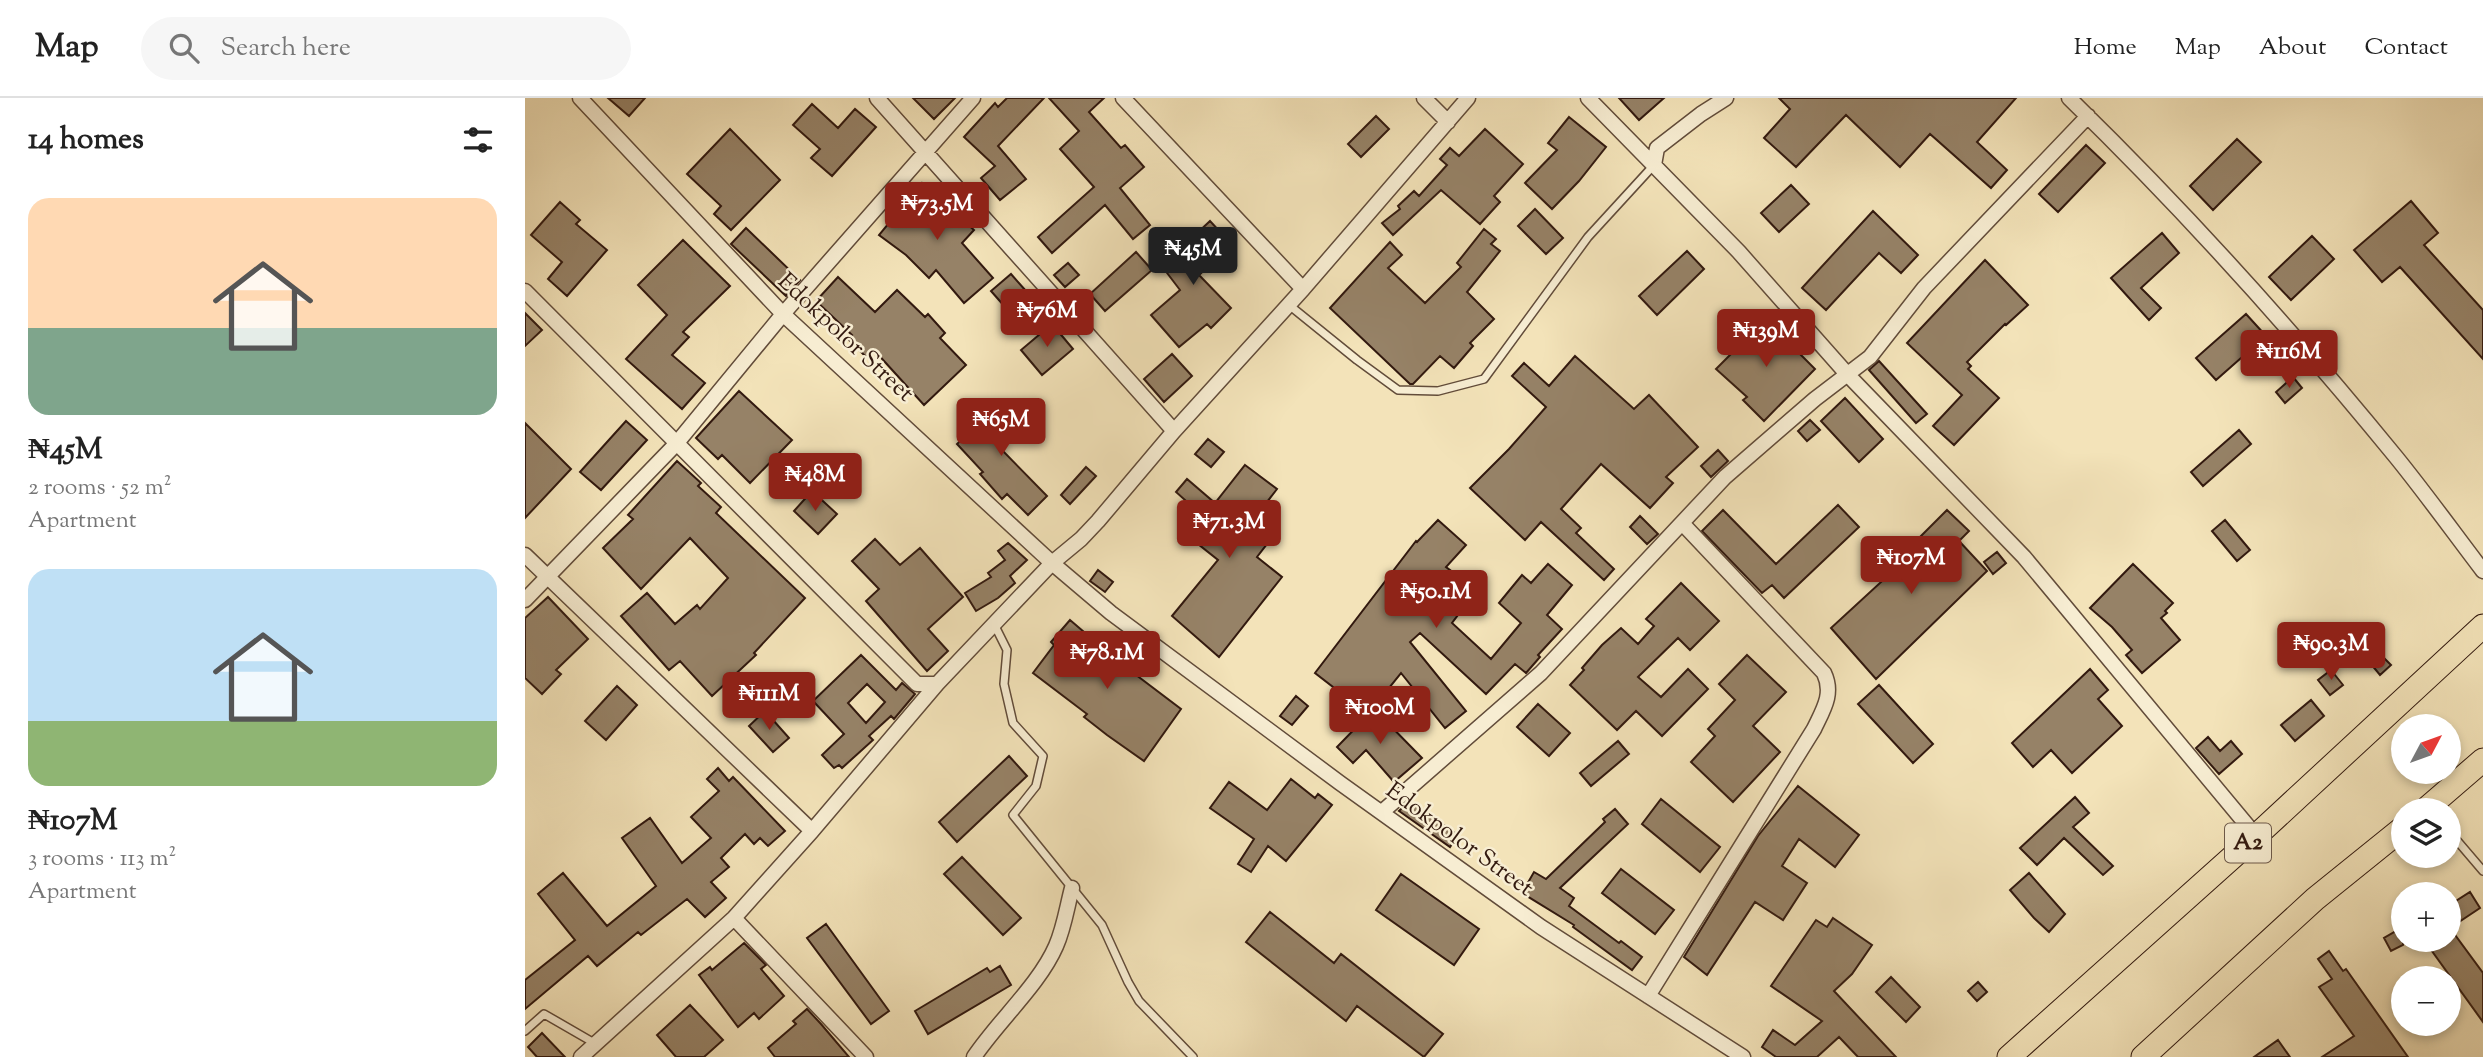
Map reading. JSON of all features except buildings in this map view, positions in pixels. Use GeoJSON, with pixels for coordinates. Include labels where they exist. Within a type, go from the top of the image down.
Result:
{"type":"FeatureCollection","features":[{"type":"Feature","properties":{"kind":"highway","name":"A2"},"geometry":{"type":"LineString","coordinates":[[2009,1057],[2256,836],[2483,626]]}},
{"type":"Feature","properties":{"kind":"highway"},"geometry":{"type":"LineString","coordinates":[[2441,798],[2483,760]]}},
{"type":"Feature","properties":{"kind":"highway"},"geometry":{"type":"LineString","coordinates":[[2148,1055],[2315,899],[2391,838]]}},
{"type":"Feature","properties":{"kind":"street","name":"Edokpolor Street"},"geometry":{"type":"LineString","coordinates":[[580,98],[783,314],[1052,563],[1111,613],[1541,927],[1743,1057]]}},
{"type":"Feature","properties":{"kind":"street"},"geometry":{"type":"LineString","coordinates":[[877,98],[1174,431]]}},
{"type":"Feature","properties":{"kind":"street"},"geometry":{"type":"LineString","coordinates":[[525,600],[676,444],[783,314],[973,98]]}},
{"type":"Feature","properties":{"kind":"street"},"geometry":{"type":"LineString","coordinates":[[1123,98],[1303,289]]}},
{"type":"Feature","properties":{"kind":"street"},"geometry":{"type":"LineString","coordinates":[[1424,98],[1448,122]]}},
{"type":"Feature","properties":{"kind":"street"},"geometry":{"type":"LineString","coordinates":[[581,1057],[734,918],[937,684],[1052,563],[1081,539],[1468,98]]}},
{"type":"Feature","properties":{"kind":"street"},"geometry":{"type":"LineString","coordinates":[[1588,98],[1739,253],[1847,374],[2024,557],[2256,836]]}},
{"type":"Feature","properties":{"kind":"street"},"geometry":{"type":"LineString","coordinates":[[1654,165],[1657,148],[1726,98]]}},
{"type":"Feature","properties":{"kind":"street"},"geometry":{"type":"LineString","coordinates":[[2069,98],[2113,139],[2196,228],[2330,380],[2396,458],[2483,572]]}},
{"type":"Feature","properties":{"kind":"street"},"geometry":{"type":"LineString","coordinates":[[1382,812],[1541,673],[1725,477],[1870,357],[1924,288],[2088,116]]}},
{"type":"Feature","properties":{"kind":"street"},"geometry":{"type":"LineString","coordinates":[[525,290],[917,684],[937,684]]}},
{"type":"Feature","properties":{"kind":"street"},"geometry":{"type":"LineString","coordinates":[[1648,996],[1814,729],[1829,700],[1829,683],[1824,673],[1682,523]]}},
{"type":"Feature","properties":{"kind":"street"},"geometry":{"type":"LineString","coordinates":[[525,555],[812,831]]}},
{"type":"Feature","properties":{"kind":"street"},"geometry":{"type":"LineString","coordinates":[[974,1057],[990,1032],[1032,984],[1056,947],[1072,888]]}},
{"type":"Feature","properties":{"kind":"street"},"geometry":{"type":"LineString","coordinates":[[734,918],[866,1057]]}},
{"type":"Feature","properties":{"kind":"lane"},"geometry":{"type":"LineString","coordinates":[[1289,305],[1398,390],[1438,391],[1484,379],[1588,237],[1654,165]]}},
{"type":"Feature","properties":{"kind":"lane"},"geometry":{"type":"LineString","coordinates":[[993,623],[1007,650],[1005,684],[1013,723],[1043,756],[1036,786],[1013,815],[1102,925],[1139,1001],[1193,1057]]}},
{"type":"Feature","properties":{"kind":"lane"},"geometry":{"type":"LineString","coordinates":[[2461,845],[2483,871]]}},
{"type":"Feature","properties":{"kind":"lane"},"geometry":{"type":"LineString","coordinates":[[525,1031],[544,1014],[596,1044]]}}]}
